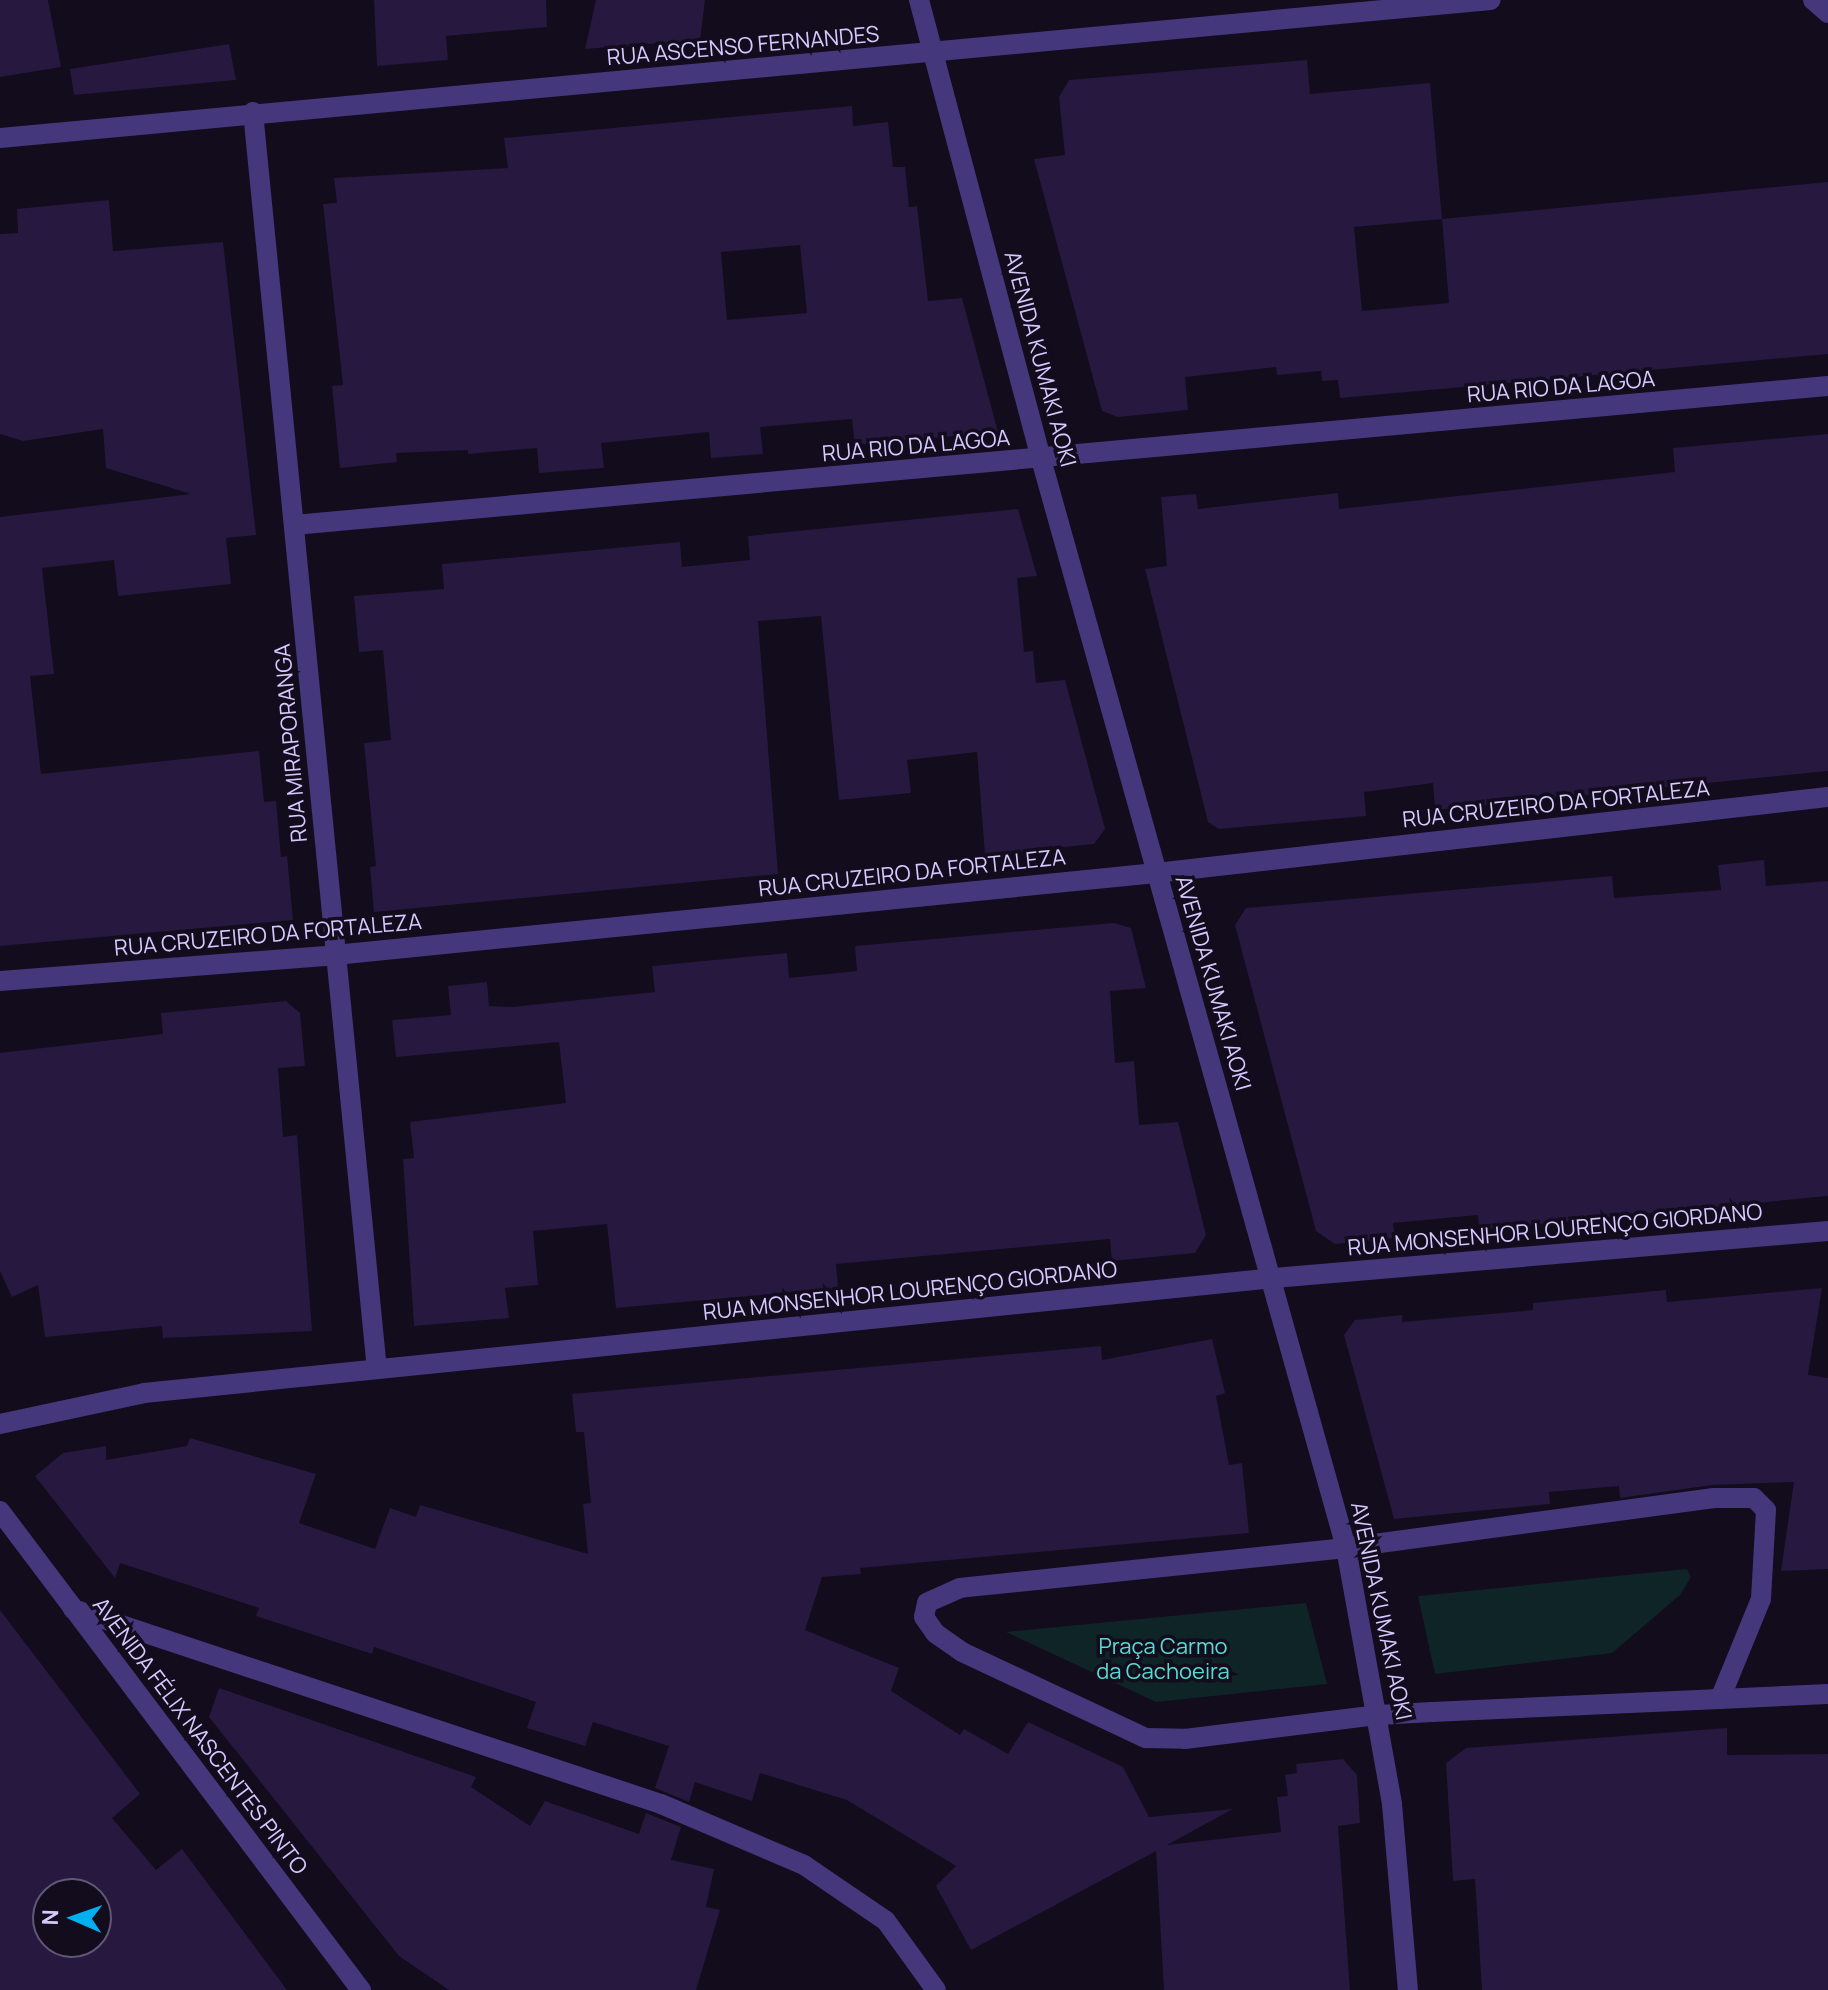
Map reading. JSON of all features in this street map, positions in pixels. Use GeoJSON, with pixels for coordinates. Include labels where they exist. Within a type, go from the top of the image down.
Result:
{"type":"FeatureCollection","features":[{"type":"Feature","properties":{"kind":"street","name":"AVENIDA KUMAKI AOKI"},"geometry":{"type":"LineString","coordinates":[[919,0],[1041,459],[1156,873],[1274,1278],[1346,1548],[1379,1715],[1392,1804],[1408,1990]]}},
{"type":"Feature","properties":{"kind":"street","name":"RUA ASCENSO FERNANDES"},"geometry":{"type":"LineString","coordinates":[[0,138],[253,112],[1491,0]]}},
{"type":"Feature","properties":{"kind":"street"},"geometry":{"type":"LineString","coordinates":[[1813,0],[1828,13]]}},
{"type":"Feature","properties":{"kind":"street","name":"RUA MIRAPORANGA"},"geometry":{"type":"LineString","coordinates":[[253,112],[377,1369]]}},
{"type":"Feature","properties":{"kind":"street","name":"RUA RIO DA LAGOA"},"geometry":{"type":"LineString","coordinates":[[294,525],[1828,386]]}},
{"type":"Feature","properties":{"kind":"street","name":"RUA CRUZEIRO DA FORTALEZA"},"geometry":{"type":"LineString","coordinates":[[0,981],[335,955],[1156,873],[1828,797]]}},
{"type":"Feature","properties":{"kind":"street","name":"RUA MONSENHOR LOURENÇO GIORDANO"},"geometry":{"type":"LineString","coordinates":[[0,1424],[144,1393],[1274,1278],[1828,1231]]}},
{"type":"Feature","properties":{"kind":"street"},"geometry":{"type":"LineString","coordinates":[[1720,1699],[1761,1599],[1766,1510],[1754,1498],[1714,1498],[1346,1548],[960,1588],[927,1603],[924,1617],[935,1633],[962,1652],[1146,1738],[1185,1739],[1379,1715],[1828,1694]]}},
{"type":"Feature","properties":{"kind":"street","name":"AVENIDA FÉLIX NASCENTES PINTO"},"geometry":{"type":"LineString","coordinates":[[0,1511],[361,1990]]}},
{"type":"Feature","properties":{"kind":"street"},"geometry":{"type":"LineString","coordinates":[[73,1609],[661,1804],[804,1865],[886,1921],[936,1990]]}},
{"type":"Feature","properties":{"kind":"green space"},"geometry":{"type":"Polygon","coordinates":[[[1687,1569],[1691,1577],[1680,1595],[1612,1653],[1435,1674],[1418,1596],[1687,1569]]]}},
{"type":"Feature","properties":{"kind":"green space","name":"Praça Carmo da Cachoeira"},"geometry":{"type":"Polygon","coordinates":[[[1306,1603],[1327,1684],[1156,1702],[1006,1632],[1306,1603]]]}},
{"type":"Feature","properties":{"kind":"building"},"geometry":{"type":"Polygon","coordinates":[[[0,0],[48,0],[61,67],[0,77],[0,0]]]}},
{"type":"Feature","properties":{"kind":"building"},"geometry":{"type":"Polygon","coordinates":[[[374,0],[546,0],[547,27],[446,36],[448,60],[377,66],[374,0]]]}},
{"type":"Feature","properties":{"kind":"building"},"geometry":{"type":"Polygon","coordinates":[[[596,0],[705,0],[700,40],[585,49],[596,0]]]}},
{"type":"Feature","properties":{"kind":"building"},"geometry":{"type":"Polygon","coordinates":[[[229,44],[236,80],[74,95],[70,69],[229,44]]]}},
{"type":"Feature","properties":{"kind":"building"},"geometry":{"type":"Polygon","coordinates":[[[1307,60],[1310,94],[1430,83],[1442,219],[1828,182],[1828,354],[1340,398],[1338,380],[1322,381],[1321,371],[1277,375],[1276,367],[1185,377],[1188,410],[1118,417],[1102,411],[1034,159],[1065,155],[1059,97],[1069,80],[1307,60]],[[1442,219],[1354,227],[1362,311],[1449,303],[1442,219]]]}},
{"type":"Feature","properties":{"kind":"building"},"geometry":{"type":"Polygon","coordinates":[[[852,106],[853,126],[888,122],[893,167],[905,167],[909,207],[917,206],[928,301],[962,298],[998,432],[855,445],[852,419],[760,427],[763,454],[711,458],[709,432],[601,443],[604,468],[539,473],[537,448],[468,454],[468,450],[396,453],[397,462],[340,468],[332,386],[343,385],[323,204],[337,203],[334,178],[508,168],[504,138],[852,106]],[[800,245],[721,252],[727,320],[807,313],[800,245]]]}},
{"type":"Feature","properties":{"kind":"building"},"geometry":{"type":"Polygon","coordinates":[[[109,200],[113,251],[223,242],[256,535],[226,538],[231,584],[118,596],[114,560],[42,568],[54,674],[30,676],[41,774],[259,751],[264,802],[276,801],[281,857],[287,856],[293,920],[0,946],[0,517],[191,494],[106,468],[103,429],[23,441],[0,434],[0,234],[18,233],[17,209],[109,200]]]}},
{"type":"Feature","properties":{"kind":"building"},"geometry":{"type":"Polygon","coordinates":[[[1828,434],[1828,771],[1435,810],[1433,783],[1364,792],[1366,816],[1219,829],[1208,822],[1145,569],[1167,566],[1161,497],[1196,494],[1198,509],[1338,493],[1339,509],[1675,472],[1673,448],[1828,434]]]}},
{"type":"Feature","properties":{"kind":"building"},"geometry":{"type":"Polygon","coordinates":[[[1018,509],[1037,576],[1017,578],[1024,652],[1033,651],[1036,683],[1065,680],[1105,829],[1094,844],[985,855],[977,752],[907,760],[911,793],[839,800],[821,616],[758,621],[778,874],[374,912],[370,867],[376,866],[364,743],[391,740],[383,650],[359,652],[354,596],[444,589],[442,564],[680,542],[682,567],[750,560],[748,536],[1018,509]]]}},
{"type":"Feature","properties":{"kind":"building"},"geometry":{"type":"Polygon","coordinates":[[[1764,860],[1766,886],[1828,881],[1828,1196],[1479,1230],[1478,1215],[1393,1223],[1395,1238],[1335,1244],[1316,1231],[1235,925],[1246,908],[1612,876],[1614,898],[1721,890],[1718,865],[1764,860]]]}},
{"type":"Feature","properties":{"kind":"building"},"geometry":{"type":"Polygon","coordinates":[[[1114,923],[1131,928],[1146,988],[1110,991],[1115,1063],[1134,1061],[1139,1125],[1178,1122],[1206,1235],[1195,1253],[1112,1261],[1110,1239],[836,1264],[838,1288],[616,1308],[607,1224],[533,1231],[538,1285],[505,1288],[509,1318],[414,1326],[403,1159],[414,1158],[410,1122],[566,1103],[559,1042],[396,1057],[392,1020],[451,1015],[448,986],[487,982],[489,1006],[512,1007],[655,992],[652,966],[787,953],[789,978],[857,971],[855,946],[1114,923]]]}},
{"type":"Feature","properties":{"kind":"building"},"geometry":{"type":"Polygon","coordinates":[[[286,1001],[300,1013],[305,1066],[278,1068],[283,1137],[297,1135],[312,1331],[163,1338],[162,1326],[45,1337],[38,1285],[12,1297],[0,1271],[0,1053],[163,1034],[161,1013],[286,1001]]]}},
{"type":"Feature","properties":{"kind":"building"},"geometry":{"type":"Polygon","coordinates":[[[1822,1288],[1808,1375],[1828,1378],[1828,1569],[1781,1571],[1794,1482],[1712,1485],[1620,1498],[1619,1486],[1549,1492],[1550,1504],[1394,1519],[1344,1335],[1355,1320],[1402,1315],[1402,1322],[1533,1310],[1533,1303],[1666,1290],[1667,1302],[1822,1288]]]}},
{"type":"Feature","properties":{"kind":"building"},"geometry":{"type":"Polygon","coordinates":[[[1212,1339],[1225,1393],[1216,1396],[1229,1465],[1242,1463],[1249,1533],[860,1568],[861,1574],[822,1577],[805,1630],[899,1668],[891,1691],[960,1735],[964,1729],[1008,1754],[1028,1722],[1123,1767],[1149,1817],[1233,1809],[1167,1845],[1281,1832],[1277,1797],[1288,1796],[1285,1775],[1297,1773],[1296,1764],[1343,1759],[1357,1775],[1360,1823],[1338,1826],[1350,1990],[1164,1990],[1156,1851],[971,1950],[936,1886],[956,1866],[847,1800],[760,1773],[752,1801],[695,1782],[689,1802],[655,1788],[669,1746],[593,1722],[585,1746],[527,1728],[536,1702],[374,1647],[372,1654],[256,1616],[259,1608],[120,1563],[115,1578],[35,1476],[63,1453],[106,1446],[106,1460],[187,1446],[190,1438],[316,1474],[299,1523],[375,1549],[390,1508],[416,1517],[420,1505],[588,1554],[583,1504],[591,1503],[584,1432],[576,1432],[572,1394],[1101,1346],[1102,1360],[1212,1339]]]}},
{"type":"Feature","properties":{"kind":"building"},"geometry":{"type":"Polygon","coordinates":[[[0,1610],[140,1794],[112,1818],[156,1870],[182,1849],[287,1990],[0,1990],[0,1610]]]}},
{"type":"Feature","properties":{"kind":"building"},"geometry":{"type":"Polygon","coordinates":[[[219,1688],[476,1777],[471,1787],[530,1826],[545,1801],[639,1834],[646,1813],[681,1827],[671,1860],[714,1869],[706,1907],[720,1910],[696,1990],[449,1990],[399,1956],[209,1717],[219,1688]]]}},
{"type":"Feature","properties":{"kind":"building"},"geometry":{"type":"Polygon","coordinates":[[[1727,1728],[1727,1755],[1828,1754],[1828,1990],[1482,1990],[1475,1879],[1453,1881],[1446,1763],[1466,1748],[1727,1728]]]}}]}
